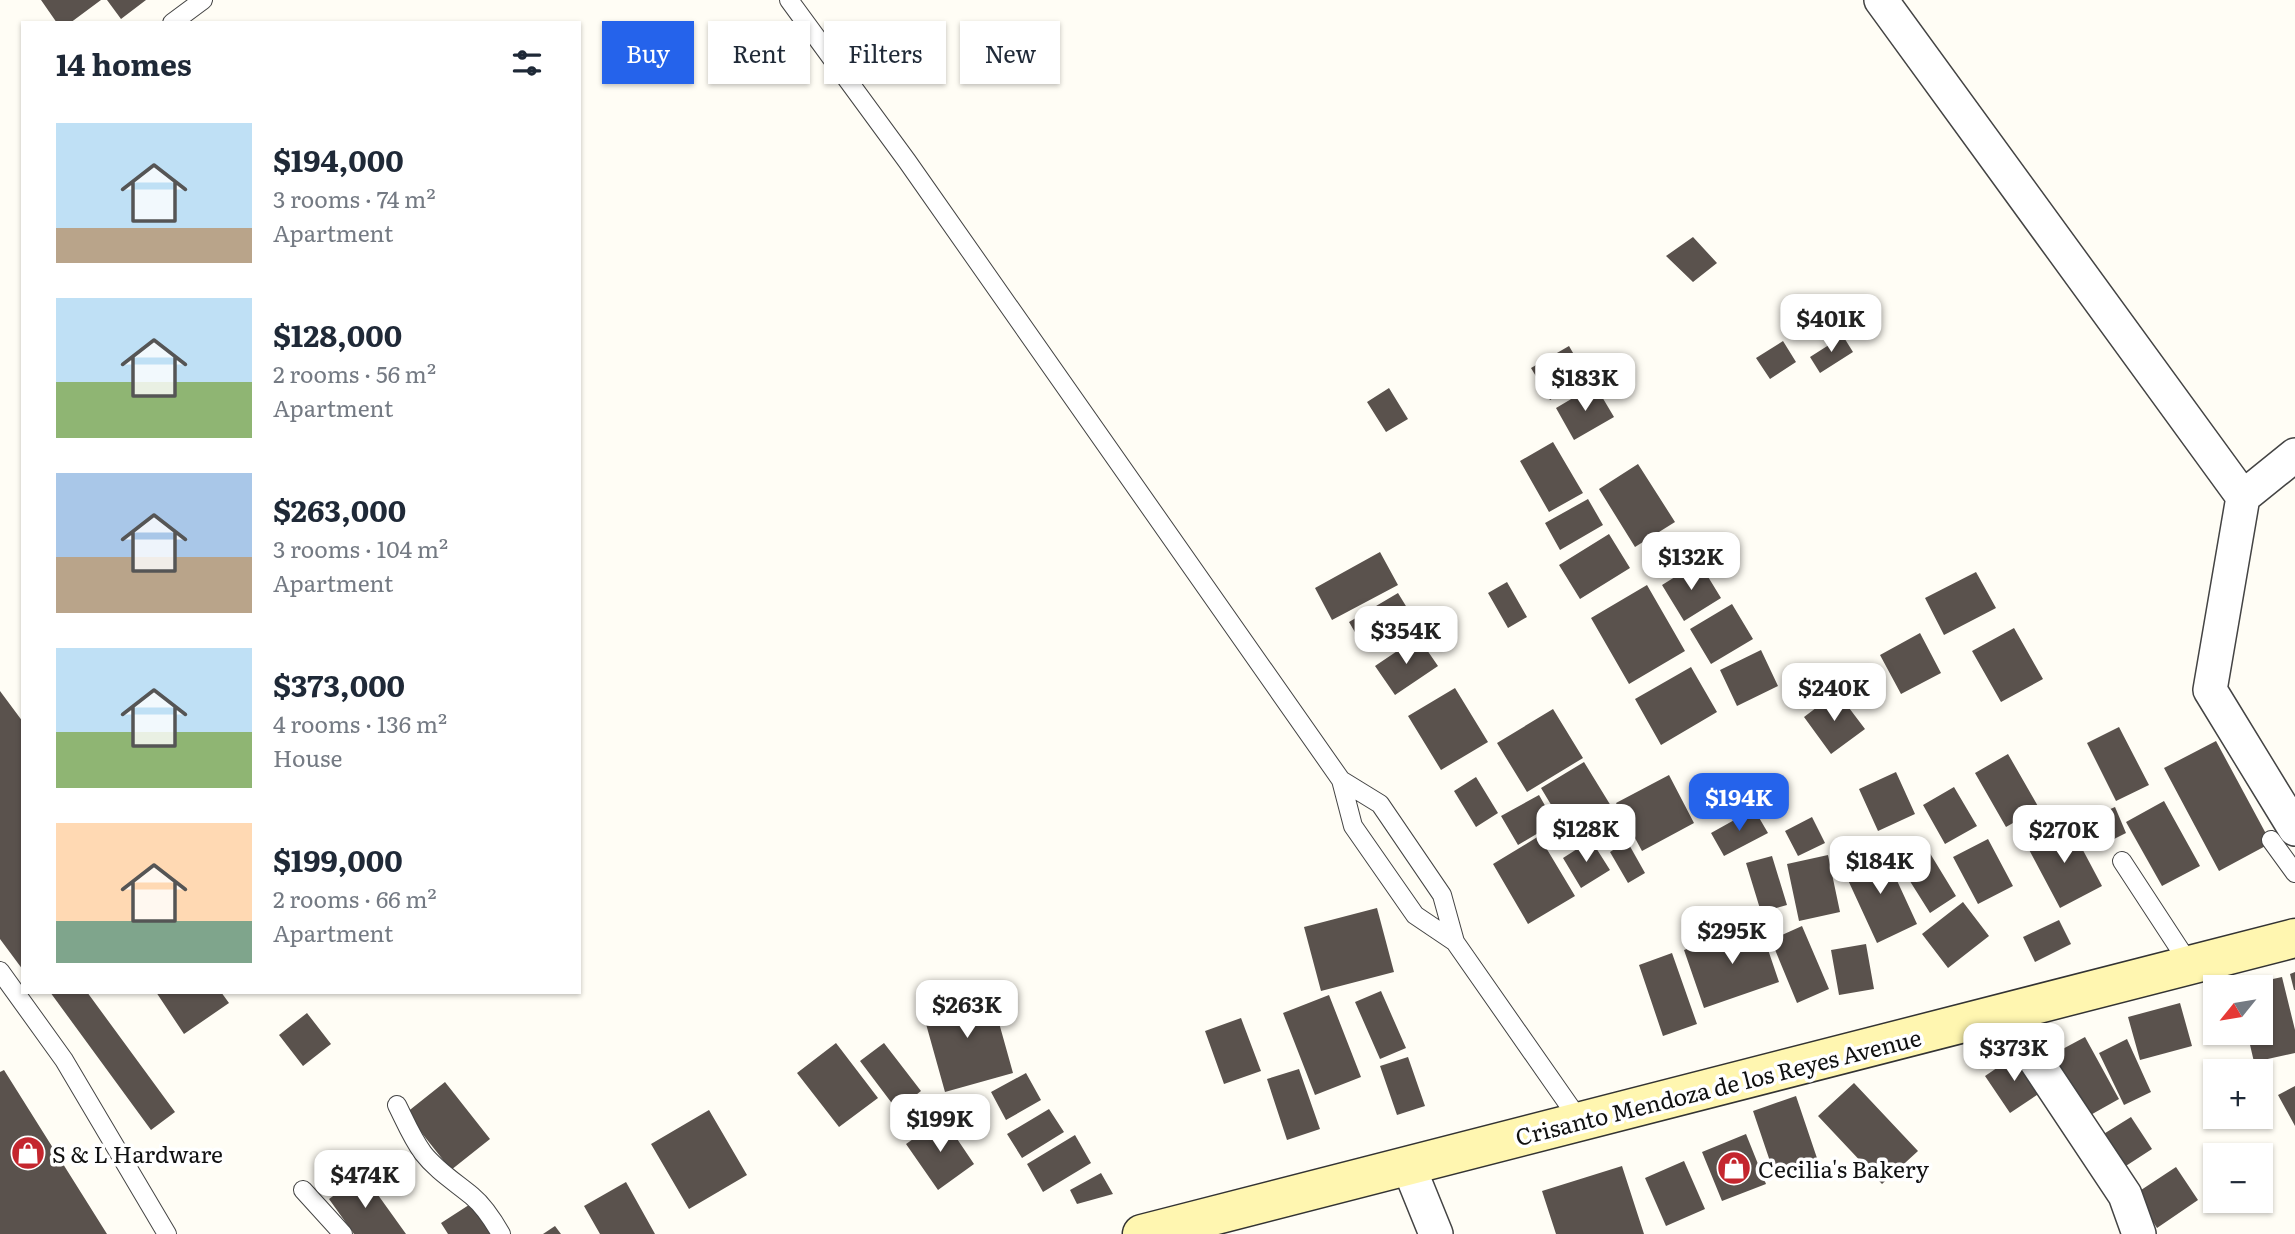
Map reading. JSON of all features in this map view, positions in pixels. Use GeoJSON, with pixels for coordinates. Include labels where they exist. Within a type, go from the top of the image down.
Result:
{"type":"FeatureCollection","features":[{"type":"Feature","properties":{"kind":"main road","name":"Crisanto Mendoza de los Reyes Avenue"},"geometry":{"type":"LineString","coordinates":[[1142,1234],[2295,938]]}},
{"type":"Feature","properties":{"kind":"street"},"geometry":{"type":"LineString","coordinates":[[1881,0],[2243,497]]}},
{"type":"Feature","properties":{"kind":"street"},"geometry":{"type":"LineString","coordinates":[[2283,835],[2210,690],[2243,497],[2295,455]]}},
{"type":"Feature","properties":{"kind":"street"},"geometry":{"type":"LineString","coordinates":[[2004,1013],[2125,1195],[2139,1234]]}},
{"type":"Feature","properties":{"kind":"street"},"geometry":{"type":"LineString","coordinates":[[1408,1165],[1436,1234]]}},
{"type":"Feature","properties":{"kind":"lane"},"geometry":{"type":"LineString","coordinates":[[175,21],[203,0]]}},
{"type":"Feature","properties":{"kind":"lane"},"geometry":{"type":"LineString","coordinates":[[789,0],[907,160],[1341,780],[1353,826],[1415,915],[1455,942]]}},
{"type":"Feature","properties":{"kind":"lane"},"geometry":{"type":"LineString","coordinates":[[1341,780],[1380,804],[1442,895],[1455,942],[1580,1121]]}},
{"type":"Feature","properties":{"kind":"lane"},"geometry":{"type":"LineString","coordinates":[[2283,835],[2295,873]]}},
{"type":"Feature","properties":{"kind":"lane"},"geometry":{"type":"LineString","coordinates":[[2123,861],[2190,965]]}},
{"type":"Feature","properties":{"kind":"lane"},"geometry":{"type":"LineString","coordinates":[[0,971],[64,1060],[167,1234]]}},
{"type":"Feature","properties":{"kind":"lane"},"geometry":{"type":"LineString","coordinates":[[397,1105],[424,1154],[447,1177],[473,1197],[493,1219],[501,1234]]}},
{"type":"Feature","properties":{"kind":"lane"},"geometry":{"type":"LineString","coordinates":[[303,1190],[343,1234]]}},
{"type":"Feature","properties":{"kind":"building"},"geometry":{"type":"Polygon","coordinates":[[[41,0],[101,0],[73,21],[56,21],[41,0]]]}},
{"type":"Feature","properties":{"kind":"building"},"geometry":{"type":"Polygon","coordinates":[[[107,0],[146,0],[121,19],[107,0]]]}},
{"type":"Feature","properties":{"kind":"building"},"geometry":{"type":"Polygon","coordinates":[[[1693,237],[1717,263],[1693,282],[1666,256],[1693,237]]]}},
{"type":"Feature","properties":{"kind":"building"},"geometry":{"type":"Polygon","coordinates":[[[1843,336],[1853,352],[1820,373],[1810,357],[1843,336]]]}},
{"type":"Feature","properties":{"kind":"building"},"geometry":{"type":"Polygon","coordinates":[[[1783,341],[1796,362],[1770,379],[1756,358],[1783,341]]]}},
{"type":"Feature","properties":{"kind":"building"},"geometry":{"type":"Polygon","coordinates":[[[1569,346],[1587,377],[1550,400],[1531,368],[1569,346]]]}},
{"type":"Feature","properties":{"kind":"building"},"geometry":{"type":"Polygon","coordinates":[[[1595,385],[1614,417],[1574,440],[1556,408],[1595,385]]]}},
{"type":"Feature","properties":{"kind":"building"},"geometry":{"type":"Polygon","coordinates":[[[1389,388],[1408,419],[1386,432],[1367,402],[1389,388]]]}},
{"type":"Feature","properties":{"kind":"building"},"geometry":{"type":"Polygon","coordinates":[[[1553,442],[1583,493],[1549,512],[1520,461],[1553,442]]]}},
{"type":"Feature","properties":{"kind":"building"},"geometry":{"type":"Polygon","coordinates":[[[1638,464],[1675,522],[1635,547],[1599,489],[1638,464]]]}},
{"type":"Feature","properties":{"kind":"building"},"geometry":{"type":"Polygon","coordinates":[[[1588,499],[1603,525],[1560,550],[1545,523],[1588,499]]]}},
{"type":"Feature","properties":{"kind":"building"},"geometry":{"type":"Polygon","coordinates":[[[1678,532],[1693,557],[1663,575],[1648,551],[1678,532]]]}},
{"type":"Feature","properties":{"kind":"building"},"geometry":{"type":"Polygon","coordinates":[[[1609,534],[1630,568],[1580,599],[1559,565],[1609,534]]]}},
{"type":"Feature","properties":{"kind":"building"},"geometry":{"type":"Polygon","coordinates":[[[1380,552],[1398,585],[1332,620],[1315,588],[1380,552]]]}},
{"type":"Feature","properties":{"kind":"building"},"geometry":{"type":"Polygon","coordinates":[[[1699,562],[1721,598],[1684,621],[1662,585],[1699,562]]]}},
{"type":"Feature","properties":{"kind":"building"},"geometry":{"type":"Polygon","coordinates":[[[1976,572],[1996,608],[1944,635],[1925,598],[1976,572]]]}},
{"type":"Feature","properties":{"kind":"building"},"geometry":{"type":"Polygon","coordinates":[[[1507,582],[1527,617],[1508,628],[1488,593],[1507,582]]]}},
{"type":"Feature","properties":{"kind":"building"},"geometry":{"type":"Polygon","coordinates":[[[1647,585],[1685,651],[1629,684],[1591,618],[1647,585]]]}},
{"type":"Feature","properties":{"kind":"building"},"geometry":{"type":"Polygon","coordinates":[[[1398,593],[1412,616],[1363,646],[1349,622],[1398,593]]]}},
{"type":"Feature","properties":{"kind":"building"},"geometry":{"type":"Polygon","coordinates":[[[1732,604],[1753,639],[1711,664],[1690,629],[1732,604]]]}},
{"type":"Feature","properties":{"kind":"building"},"geometry":{"type":"Polygon","coordinates":[[[2014,628],[2043,679],[2001,702],[1972,651],[2014,628]]]}},
{"type":"Feature","properties":{"kind":"building"},"geometry":{"type":"Polygon","coordinates":[[[1920,633],[1941,673],[1901,694],[1880,655],[1920,633]]]}},
{"type":"Feature","properties":{"kind":"building"},"geometry":{"type":"Polygon","coordinates":[[[1418,637],[1438,666],[1395,695],[1375,666],[1418,637]]]}},
{"type":"Feature","properties":{"kind":"building"},"geometry":{"type":"Polygon","coordinates":[[[1761,650],[1778,686],[1737,706],[1720,670],[1761,650]]]}},
{"type":"Feature","properties":{"kind":"building"},"geometry":{"type":"Polygon","coordinates":[[[1691,667],[1717,712],[1661,745],[1635,699],[1691,667]]]}},
{"type":"Feature","properties":{"kind":"building"},"geometry":{"type":"Polygon","coordinates":[[[1455,688],[1488,742],[1441,770],[1408,716],[1455,688]]]}},
{"type":"Feature","properties":{"kind":"building"},"geometry":{"type":"Polygon","coordinates":[[[0,691],[21,719],[21,967],[0,939],[0,691]]]}},
{"type":"Feature","properties":{"kind":"building"},"geometry":{"type":"Polygon","coordinates":[[[1837,692],[1865,729],[1831,754],[1804,717],[1837,692]]]}},
{"type":"Feature","properties":{"kind":"building"},"geometry":{"type":"Polygon","coordinates":[[[1553,709],[1583,758],[1527,792],[1497,743],[1553,709]]]}},
{"type":"Feature","properties":{"kind":"building"},"geometry":{"type":"Polygon","coordinates":[[[2119,727],[2149,785],[2116,801],[2087,743],[2119,727]]]}},
{"type":"Feature","properties":{"kind":"building"},"geometry":{"type":"Polygon","coordinates":[[[2216,741],[2271,843],[2219,871],[2164,768],[2216,741]]]}},
{"type":"Feature","properties":{"kind":"building"},"geometry":{"type":"Polygon","coordinates":[[[2008,754],[2039,808],[2006,827],[1975,773],[2008,754]]]}},
{"type":"Feature","properties":{"kind":"building"},"geometry":{"type":"Polygon","coordinates":[[[1584,762],[1611,806],[1568,833],[1541,788],[1584,762]]]}},
{"type":"Feature","properties":{"kind":"building"},"geometry":{"type":"Polygon","coordinates":[[[1896,772],[1915,814],[1878,831],[1859,789],[1896,772]]]}},
{"type":"Feature","properties":{"kind":"building"},"geometry":{"type":"Polygon","coordinates":[[[1669,775],[1694,823],[1642,851],[1616,803],[1669,775]]]}},
{"type":"Feature","properties":{"kind":"building"},"geometry":{"type":"Polygon","coordinates":[[[1476,777],[1498,813],[1476,827],[1454,791],[1476,777]]]}},
{"type":"Feature","properties":{"kind":"building"},"geometry":{"type":"Polygon","coordinates":[[[1954,787],[1977,826],[1945,844],[1923,805],[1954,787]]]}},
{"type":"Feature","properties":{"kind":"building"},"geometry":{"type":"Polygon","coordinates":[[[1539,795],[1555,823],[1518,845],[1501,816],[1539,795]]]}},
{"type":"Feature","properties":{"kind":"building"},"geometry":{"type":"Polygon","coordinates":[[[2164,801],[2200,866],[2162,886],[2126,822],[2164,801]]]}},
{"type":"Feature","properties":{"kind":"building"},"geometry":{"type":"Polygon","coordinates":[[[2115,807],[2126,833],[2106,843],[2094,816],[2115,807]]]}},
{"type":"Feature","properties":{"kind":"building"},"geometry":{"type":"Polygon","coordinates":[[[1754,809],[1768,833],[1724,856],[1711,833],[1754,809]]]}},
{"type":"Feature","properties":{"kind":"building"},"geometry":{"type":"Polygon","coordinates":[[[1812,817],[1825,843],[1798,856],[1785,831],[1812,817]]]}},
{"type":"Feature","properties":{"kind":"building"},"geometry":{"type":"Polygon","coordinates":[[[2068,822],[2102,886],[2060,908],[2026,844],[2068,822]]]}},
{"type":"Feature","properties":{"kind":"building"},"geometry":{"type":"Polygon","coordinates":[[[1539,836],[1575,896],[1528,924],[1493,864],[1539,836]]]}},
{"type":"Feature","properties":{"kind":"building"},"geometry":{"type":"Polygon","coordinates":[[[1988,839],[2013,886],[1978,904],[1953,857],[1988,839]]]}},
{"type":"Feature","properties":{"kind":"building"},"geometry":{"type":"Polygon","coordinates":[[[1591,840],[1610,870],[1581,888],[1563,858],[1591,840]]]}},
{"type":"Feature","properties":{"kind":"building"},"geometry":{"type":"Polygon","coordinates":[[[1627,841],[1645,873],[1628,883],[1610,852],[1627,841]]]}},
{"type":"Feature","properties":{"kind":"building"},"geometry":{"type":"Polygon","coordinates":[[[1882,848],[1917,924],[1877,943],[1842,867],[1882,848]]]}},
{"type":"Feature","properties":{"kind":"building"},"geometry":{"type":"Polygon","coordinates":[[[1928,850],[1956,896],[1930,913],[1901,867],[1928,850]]]}},
{"type":"Feature","properties":{"kind":"building"},"geometry":{"type":"Polygon","coordinates":[[[1828,855],[1840,912],[1799,921],[1787,864],[1828,855]]]}},
{"type":"Feature","properties":{"kind":"building"},"geometry":{"type":"Polygon","coordinates":[[[1772,856],[1787,905],[1761,912],[1746,863],[1772,856]]]}},
{"type":"Feature","properties":{"kind":"building"},"geometry":{"type":"Polygon","coordinates":[[[1963,902],[1989,936],[1948,968],[1922,934],[1963,902]]]}},
{"type":"Feature","properties":{"kind":"building"},"geometry":{"type":"Polygon","coordinates":[[[1377,908],[1394,972],[1321,991],[1304,927],[1377,908]]]}},
{"type":"Feature","properties":{"kind":"building"},"geometry":{"type":"Polygon","coordinates":[[[2059,920],[2071,944],[2035,962],[2023,937],[2059,920]]]}},
{"type":"Feature","properties":{"kind":"building"},"geometry":{"type":"Polygon","coordinates":[[[1759,923],[1779,982],[1704,1008],[1684,950],[1759,923]]]}},
{"type":"Feature","properties":{"kind":"building"},"geometry":{"type":"Polygon","coordinates":[[[1802,926],[1829,989],[1797,1003],[1771,940],[1802,926]]]}},
{"type":"Feature","properties":{"kind":"building"},"geometry":{"type":"Polygon","coordinates":[[[1866,944],[1874,989],[1839,995],[1831,950],[1866,944]]]}},
{"type":"Feature","properties":{"kind":"building"},"geometry":{"type":"Polygon","coordinates":[[[1672,953],[1697,1024],[1663,1036],[1639,965],[1672,953]]]}},
{"type":"Feature","properties":{"kind":"building"},"geometry":{"type":"Polygon","coordinates":[[[2295,972],[2295,990],[2294,990],[2290,974],[2295,972]]]}},
{"type":"Feature","properties":{"kind":"building"},"geometry":{"type":"Polygon","coordinates":[[[2282,977],[2295,1030],[2295,1053],[2253,1059],[2250,1045],[2273,1045],[2273,979],[2282,977]]]}},
{"type":"Feature","properties":{"kind":"building"},"geometry":{"type":"Polygon","coordinates":[[[989,987],[1013,1073],[945,1092],[921,1006],[989,987]]]}},
{"type":"Feature","properties":{"kind":"building"},"geometry":{"type":"Polygon","coordinates":[[[1381,991],[1406,1048],[1380,1059],[1355,1002],[1381,991]]]}},
{"type":"Feature","properties":{"kind":"building"},"geometry":{"type":"Polygon","coordinates":[[[51,994],[88,994],[175,1112],[151,1130],[51,994]]]}},
{"type":"Feature","properties":{"kind":"building"},"geometry":{"type":"Polygon","coordinates":[[[157,994],[222,994],[229,1003],[184,1034],[157,994]]]}},
{"type":"Feature","properties":{"kind":"building"},"geometry":{"type":"Polygon","coordinates":[[[1329,995],[1361,1077],[1315,1095],[1283,1013],[1329,995]]]}},
{"type":"Feature","properties":{"kind":"building"},"geometry":{"type":"Polygon","coordinates":[[[2180,1003],[2192,1046],[2140,1060],[2128,1017],[2180,1003]]]}},
{"type":"Feature","properties":{"kind":"building"},"geometry":{"type":"Polygon","coordinates":[[[307,1013],[331,1044],[303,1066],[279,1035],[307,1013]]]}},
{"type":"Feature","properties":{"kind":"building"},"geometry":{"type":"Polygon","coordinates":[[[1241,1018],[1261,1071],[1224,1084],[1205,1031],[1241,1018]]]}},
{"type":"Feature","properties":{"kind":"building"},"geometry":{"type":"Polygon","coordinates":[[[2085,1037],[2119,1099],[2078,1122],[2044,1059],[2085,1037]]]}},
{"type":"Feature","properties":{"kind":"building"},"geometry":{"type":"Polygon","coordinates":[[[2127,1039],[2151,1092],[2124,1105],[2099,1053],[2127,1039]]]}},
{"type":"Feature","properties":{"kind":"building"},"geometry":{"type":"Polygon","coordinates":[[[836,1043],[878,1098],[839,1127],[797,1073],[836,1043]]]}},
{"type":"Feature","properties":{"kind":"building"},"geometry":{"type":"Polygon","coordinates":[[[884,1043],[921,1091],[897,1110],[860,1061],[884,1043]]]}},
{"type":"Feature","properties":{"kind":"building"},"geometry":{"type":"Polygon","coordinates":[[[2019,1053],[2043,1091],[2010,1113],[1985,1076],[2019,1053]]]}},
{"type":"Feature","properties":{"kind":"building"},"geometry":{"type":"Polygon","coordinates":[[[1408,1057],[1425,1106],[1397,1115],[1380,1066],[1408,1057]]]}},
{"type":"Feature","properties":{"kind":"building"},"geometry":{"type":"Polygon","coordinates":[[[1299,1069],[1320,1129],[1287,1140],[1267,1079],[1299,1069]]]}},
{"type":"Feature","properties":{"kind":"building","name":"S & L Hardware"},"geometry":{"type":"Polygon","coordinates":[[[4,1070],[107,1234],[0,1234],[0,1072],[4,1070]]]}},
{"type":"Feature","properties":{"kind":"building"},"geometry":{"type":"Polygon","coordinates":[[[1026,1073],[1041,1100],[1006,1120],[991,1092],[1026,1073]]]}},
{"type":"Feature","properties":{"kind":"building"},"geometry":{"type":"Polygon","coordinates":[[[445,1082],[490,1139],[451,1170],[406,1113],[445,1082]]]}},
{"type":"Feature","properties":{"kind":"building"},"geometry":{"type":"Polygon","coordinates":[[[1854,1083],[1918,1151],[1882,1184],[1818,1116],[1854,1083]]]}},
{"type":"Feature","properties":{"kind":"building"},"geometry":{"type":"Polygon","coordinates":[[[2295,1086],[2295,1126],[2278,1095],[2295,1086]]]}},
{"type":"Feature","properties":{"kind":"building"},"geometry":{"type":"Polygon","coordinates":[[[1796,1096],[1819,1164],[1776,1179],[1753,1111],[1796,1096]]]}},
{"type":"Feature","properties":{"kind":"building"},"geometry":{"type":"Polygon","coordinates":[[[1049,1109],[1064,1132],[1022,1158],[1007,1134],[1049,1109]]]}},
{"type":"Feature","properties":{"kind":"building"},"geometry":{"type":"Polygon","coordinates":[[[709,1110],[747,1175],[689,1209],[651,1144],[709,1110]]]}},
{"type":"Feature","properties":{"kind":"building"},"geometry":{"type":"Polygon","coordinates":[[[2131,1117],[2152,1149],[2115,1173],[2094,1140],[2131,1117]]]}},
{"type":"Feature","properties":{"kind":"building"},"geometry":{"type":"Polygon","coordinates":[[[943,1118],[974,1164],[938,1190],[906,1144],[943,1118]]]}},
{"type":"Feature","properties":{"kind":"building","name":"Cecilia's Bakery"},"geometry":{"type":"Polygon","coordinates":[[[1746,1134],[1766,1184],[1722,1201],[1702,1152],[1746,1134]]]}},
{"type":"Feature","properties":{"kind":"building"},"geometry":{"type":"Polygon","coordinates":[[[1075,1135],[1091,1163],[1043,1192],[1027,1164],[1075,1135]]]}},
{"type":"Feature","properties":{"kind":"building"},"geometry":{"type":"Polygon","coordinates":[[[1684,1161],[1705,1209],[1666,1226],[1645,1178],[1684,1161]]]}},
{"type":"Feature","properties":{"kind":"building"},"geometry":{"type":"Polygon","coordinates":[[[1622,1166],[1644,1234],[1556,1234],[1542,1191],[1622,1166]]]}},
{"type":"Feature","properties":{"kind":"building"},"geometry":{"type":"Polygon","coordinates":[[[2176,1167],[2198,1200],[2157,1228],[2135,1194],[2176,1167]]]}},
{"type":"Feature","properties":{"kind":"building"},"geometry":{"type":"Polygon","coordinates":[[[1101,1173],[1113,1194],[1077,1204],[1070,1190],[1101,1173]]]}},
{"type":"Feature","properties":{"kind":"building"},"geometry":{"type":"Polygon","coordinates":[[[363,1174],[406,1234],[354,1234],[329,1199],[363,1174]]]}},
{"type":"Feature","properties":{"kind":"building"},"geometry":{"type":"Polygon","coordinates":[[[626,1182],[655,1234],[600,1234],[584,1206],[626,1182]]]}},
{"type":"Feature","properties":{"kind":"building"},"geometry":{"type":"Polygon","coordinates":[[[472,1203],[492,1234],[448,1234],[441,1223],[472,1203]]]}},
{"type":"Feature","properties":{"kind":"building"},"geometry":{"type":"Polygon","coordinates":[[[555,1226],[561,1234],[543,1234],[555,1226]]]}},
{"type":"Feature","properties":{"kind":"place","name":"S & L Hardware"},"geometry":{"type":"Point","coordinates":[28,1153]}},
{"type":"Feature","properties":{"kind":"place","name":"Cecilia's Bakery"},"geometry":{"type":"Point","coordinates":[1734,1168]}}]}
